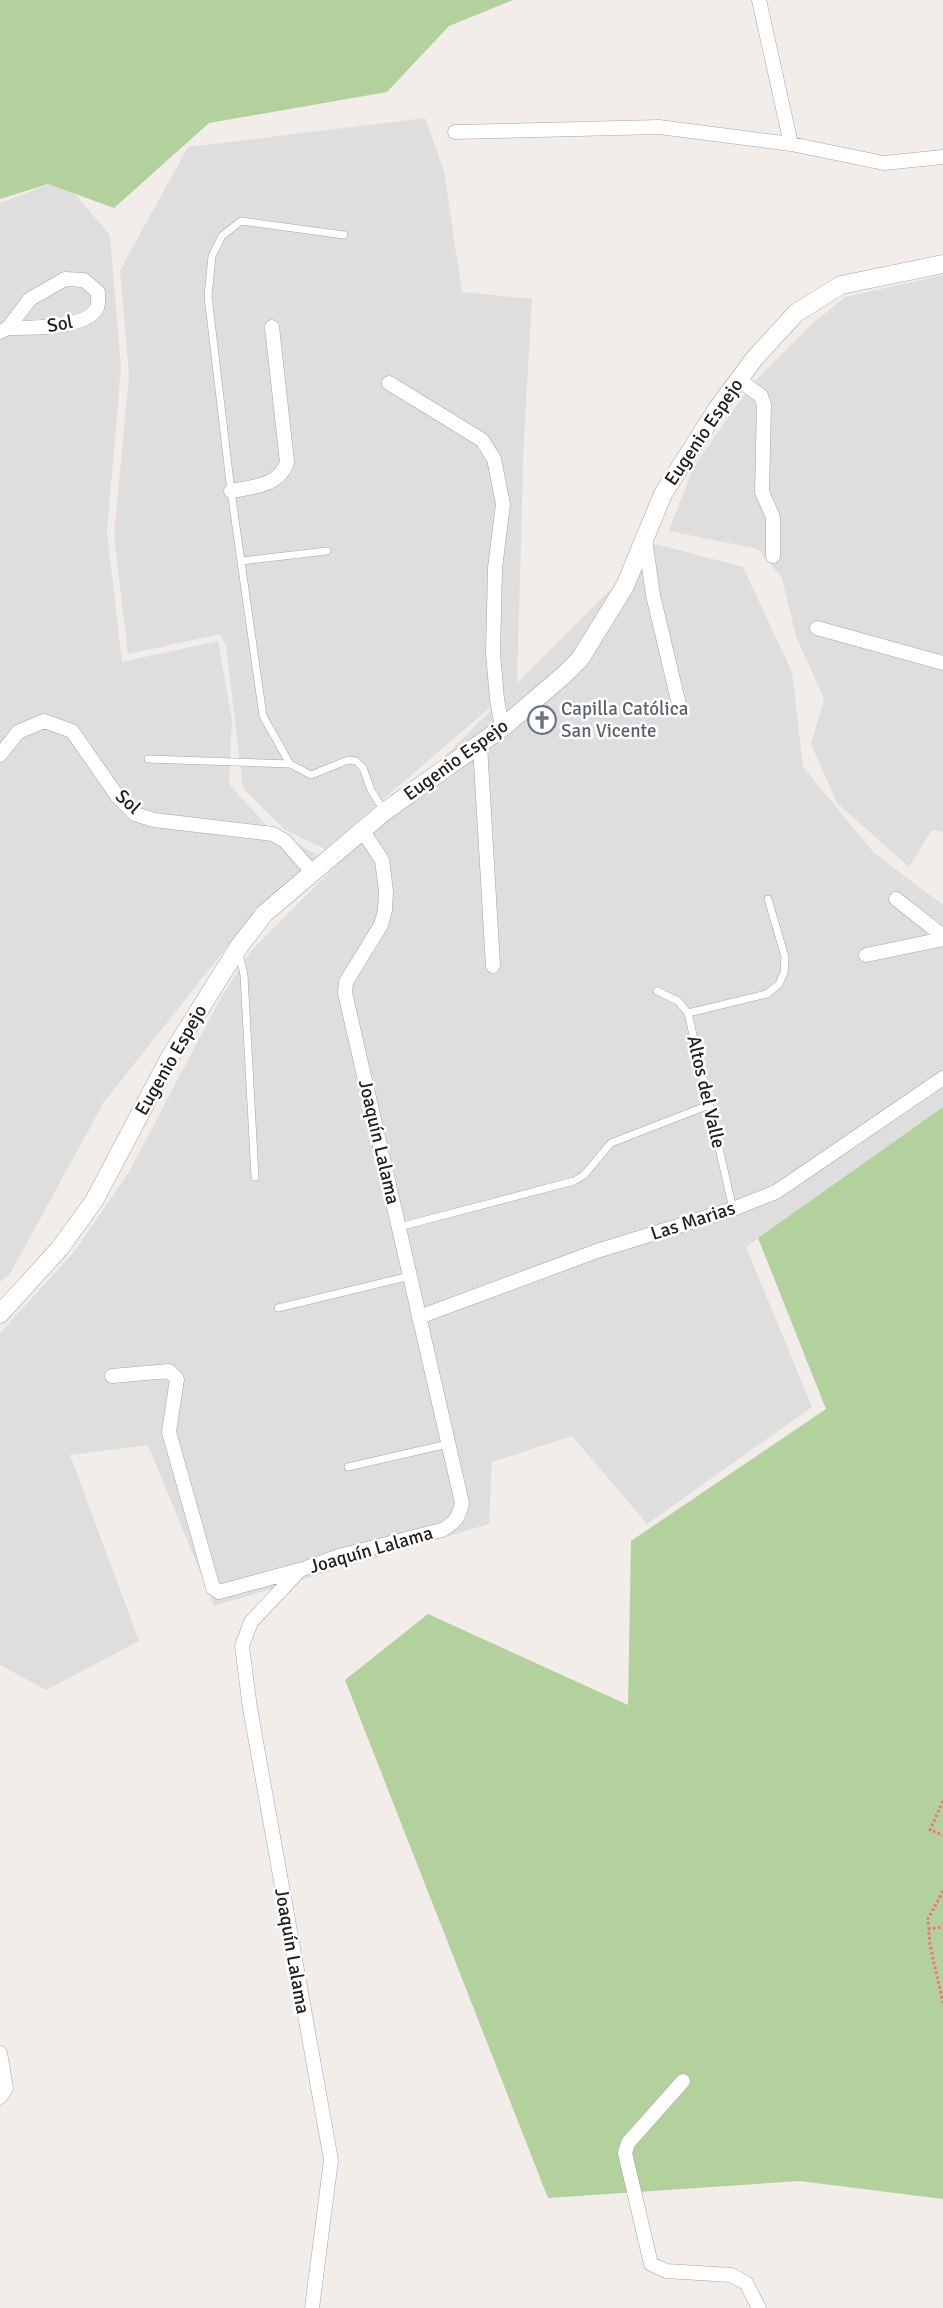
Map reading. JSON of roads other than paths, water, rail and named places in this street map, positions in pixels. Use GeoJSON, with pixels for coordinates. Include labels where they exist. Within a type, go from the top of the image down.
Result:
{"type":"FeatureCollection","features":[{"type":"Feature","properties":{"kind":"street"},"geometry":{"type":"LineString","coordinates":[[759,0],[791,144]]}},
{"type":"Feature","properties":{"kind":"street"},"geometry":{"type":"LineString","coordinates":[[456,132],[659,126],[791,144],[884,163],[943,157]]}},
{"type":"Feature","properties":{"kind":"street","name":"Eugenio Espejo"},"geometry":{"type":"LineString","coordinates":[[0,1314],[60,1248],[94,1201],[170,1057],[238,948],[264,914],[384,812],[502,728],[580,659],[625,586],[663,494],[717,409],[754,359],[796,313],[841,285],[943,264]]}},
{"type":"Feature","properties":{"kind":"street","name":"Sol"},"geometry":{"type":"LineString","coordinates":[[65,279],[84,280],[98,292],[98,307],[88,318],[36,328],[4,330],[30,299],[65,279]]}},
{"type":"Feature","properties":{"kind":"street"},"geometry":{"type":"LineString","coordinates":[[231,492],[270,482],[279,477],[284,471],[287,462],[272,326]]}},
{"type":"Feature","properties":{"kind":"street"},"geometry":{"type":"LineString","coordinates":[[738,380],[761,396],[764,405],[762,492],[773,517],[773,556]]}},
{"type":"Feature","properties":{"kind":"street"},"geometry":{"type":"LineString","coordinates":[[389,384],[482,440],[494,459],[502,504],[495,568],[493,653],[497,700],[502,728]]}},
{"type":"Feature","properties":{"kind":"street"},"geometry":{"type":"LineString","coordinates":[[644,538],[653,595],[680,709]]}},
{"type":"Feature","properties":{"kind":"street"},"geometry":{"type":"LineString","coordinates":[[817,628],[943,663]]}},
{"type":"Feature","properties":{"kind":"street","name":"Sol"},"geometry":{"type":"LineString","coordinates":[[0,755],[18,732],[44,721],[72,731],[118,797],[135,814],[154,820],[272,834],[285,841],[312,872]]}},
{"type":"Feature","properties":{"kind":"street"},"geometry":{"type":"LineString","coordinates":[[480,745],[493,966]]}},
{"type":"Feature","properties":{"kind":"street","name":"Joaquín Lalama"},"geometry":{"type":"LineString","coordinates":[[312,2308],[331,2160],[255,1737],[242,1646],[251,1622],[300,1570],[338,1556],[442,1530],[452,1524],[459,1515],[462,1503],[345,993],[346,982],[381,925],[386,891],[382,860],[362,830]]}},
{"type":"Feature","properties":{"kind":"street"},"geometry":{"type":"LineString","coordinates":[[896,899],[943,937]]}},
{"type":"Feature","properties":{"kind":"street"},"geometry":{"type":"LineString","coordinates":[[866,955],[943,937]]}},
{"type":"Feature","properties":{"kind":"street","name":"Las Marias"},"geometry":{"type":"LineString","coordinates":[[419,1317],[597,1251],[733,1209],[776,1192],[943,1078]]}},
{"type":"Feature","properties":{"kind":"street"},"geometry":{"type":"LineString","coordinates":[[112,1376],[169,1371],[177,1379],[169,1432],[213,1588],[219,1592],[300,1570]]}},
{"type":"Feature","properties":{"kind":"street"},"geometry":{"type":"LineString","coordinates":[[0,2053],[6,2088],[0,2097]]}},
{"type":"Feature","properties":{"kind":"street"},"geometry":{"type":"LineString","coordinates":[[683,2081],[628,2144],[625,2153],[652,2264],[666,2271],[731,2275],[746,2283],[759,2308]]}},
{"type":"Feature","properties":{"kind":"lane"},"geometry":{"type":"LineString","coordinates":[[290,764],[263,716],[231,492],[208,296],[212,256],[222,236],[241,221],[344,235]]}},
{"type":"Feature","properties":{"kind":"lane"},"geometry":{"type":"LineString","coordinates":[[241,561],[327,551]]}},
{"type":"Feature","properties":{"kind":"lane"},"geometry":{"type":"LineString","coordinates":[[148,758],[290,764],[311,775],[348,760],[356,761],[363,768],[371,790],[384,812]]}},
{"type":"Feature","properties":{"kind":"lane"},"geometry":{"type":"LineString","coordinates":[[688,1012],[767,994],[779,984],[784,973],[785,957],[768,899]]}},
{"type":"Feature","properties":{"kind":"lane"},"geometry":{"type":"LineString","coordinates":[[238,948],[244,975],[255,1177]]}},
{"type":"Feature","properties":{"kind":"lane","name":"Altos del Valle"},"geometry":{"type":"LineString","coordinates":[[657,990],[678,1001],[688,1012],[733,1209]]}},
{"type":"Feature","properties":{"kind":"lane"},"geometry":{"type":"LineString","coordinates":[[399,1227],[574,1181],[589,1169],[611,1143],[709,1105]]}},
{"type":"Feature","properties":{"kind":"lane"},"geometry":{"type":"LineString","coordinates":[[278,1308],[410,1276]]}},
{"type":"Feature","properties":{"kind":"lane"},"geometry":{"type":"LineString","coordinates":[[348,1467],[448,1444]]}},
{"type":"Feature","properties":{"kind":"place","name":"Capilla Católica San Vicente"},"geometry":{"type":"Point","coordinates":[542,720]}}]}
